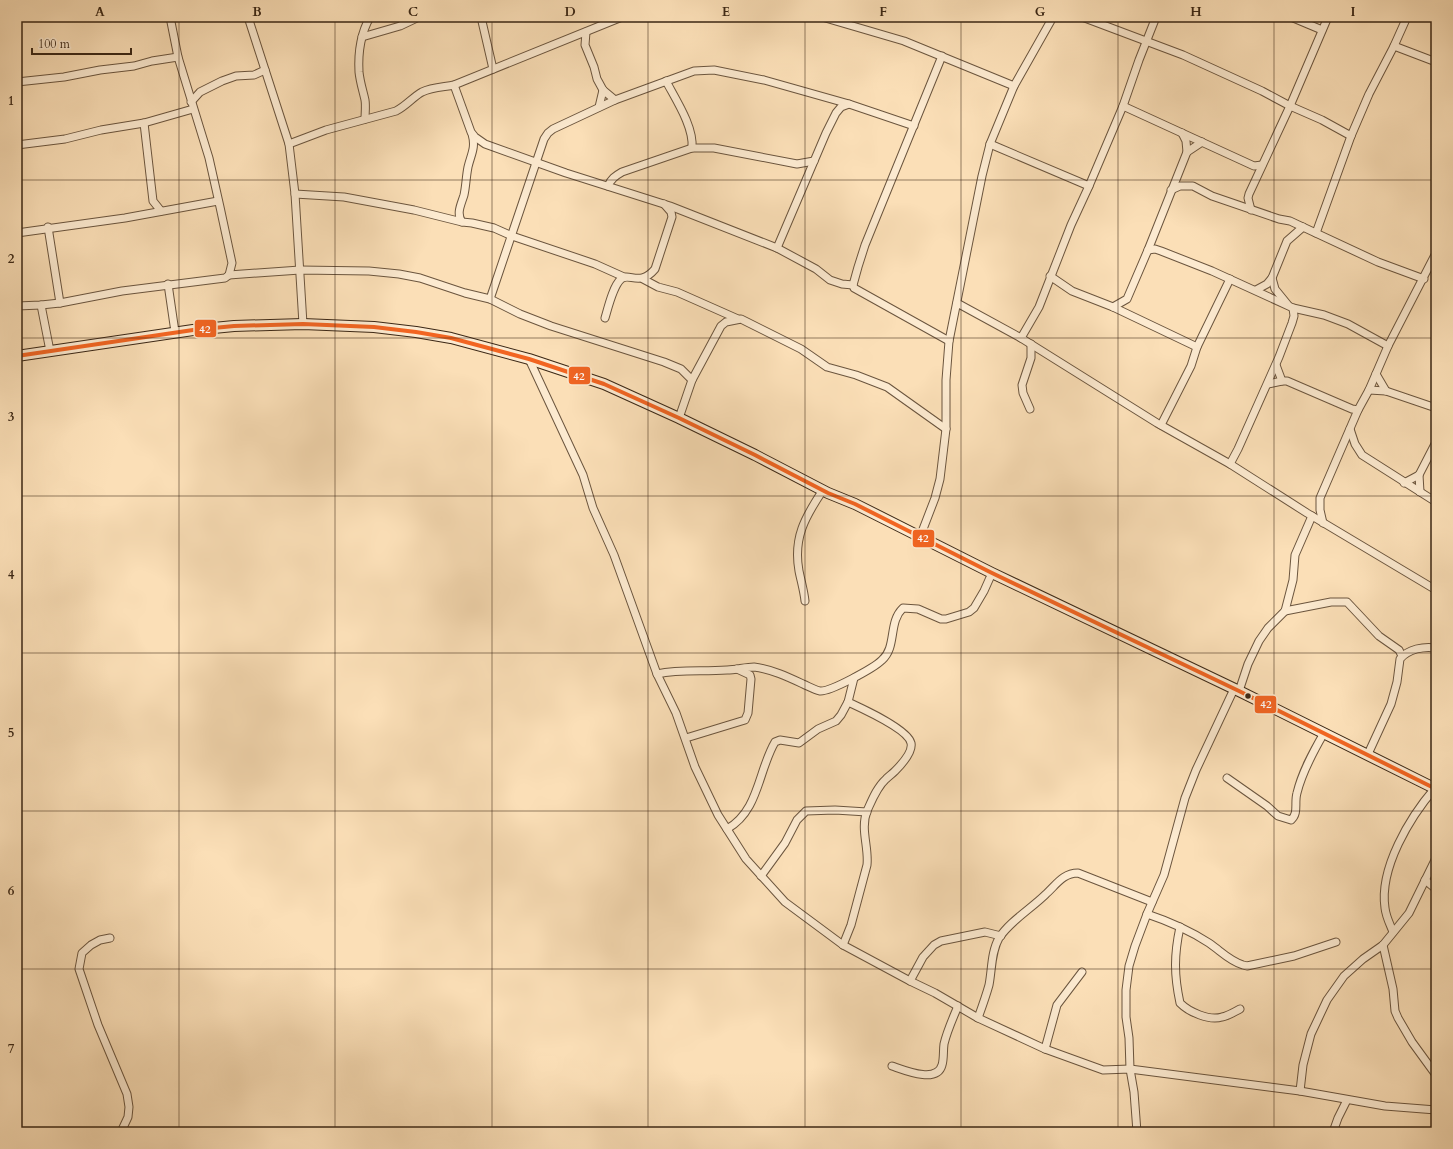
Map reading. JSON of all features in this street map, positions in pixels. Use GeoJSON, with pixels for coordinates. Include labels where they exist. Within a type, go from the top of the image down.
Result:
{"type":"FeatureCollection","features":[{"type":"Feature","properties":{"kind":"main road"},"geometry":{"type":"LineString","coordinates":[[17,356],[175,332],[234,326],[303,324],[374,327],[416,332],[451,338],[529,359],[604,384],[679,418],[992,573],[1237,690],[1435,788]]}},
{"type":"Feature","properties":{"kind":"street"},"geometry":{"type":"LineString","coordinates":[[170,17],[178,57],[208,158],[218,201],[232,263],[229,275]]}},
{"type":"Feature","properties":{"kind":"street"},"geometry":{"type":"LineString","coordinates":[[248,17],[289,144],[295,194],[303,324]]}},
{"type":"Feature","properties":{"kind":"street"},"geometry":{"type":"LineString","coordinates":[[365,119],[365,102],[361,84],[359,63],[362,37],[370,17]]}},
{"type":"Feature","properties":{"kind":"street"},"geometry":{"type":"LineString","coordinates":[[362,37],[400,26],[419,17]]}},
{"type":"Feature","properties":{"kind":"street"},"geometry":{"type":"LineString","coordinates":[[481,17],[493,69]]}},
{"type":"Feature","properties":{"kind":"street"},"geometry":{"type":"LineString","coordinates":[[289,144],[326,130],[396,111],[421,92],[430,88],[454,85],[622,17]]}},
{"type":"Feature","properties":{"kind":"street"},"geometry":{"type":"LineString","coordinates":[[822,17],[904,41],[1014,86]]}},
{"type":"Feature","properties":{"kind":"street"},"geometry":{"type":"LineString","coordinates":[[1082,17],[1148,41],[1205,65],[1322,120],[1350,136]]}},
{"type":"Feature","properties":{"kind":"street"},"geometry":{"type":"LineString","coordinates":[[1021,338],[1038,307],[1070,224],[1089,186],[1123,106],[1156,17]]}},
{"type":"Feature","properties":{"kind":"street"},"geometry":{"type":"LineString","coordinates":[[1291,17],[1322,30]]}},
{"type":"Feature","properties":{"kind":"street"},"geometry":{"type":"LineString","coordinates":[[1251,210],[1248,198],[1290,106],[1328,17]]}},
{"type":"Feature","properties":{"kind":"street"},"geometry":{"type":"LineString","coordinates":[[1316,233],[1350,136],[1407,17]]}},
{"type":"Feature","properties":{"kind":"street"},"geometry":{"type":"LineString","coordinates":[[920,537],[935,498],[940,479],[946,429],[946,380],[949,341],[982,176],[990,144],[1014,86],[1050,18]]}},
{"type":"Feature","properties":{"kind":"street"},"geometry":{"type":"LineString","coordinates":[[586,32],[585,45],[597,79],[603,90],[615,100]]}},
{"type":"Feature","properties":{"kind":"street"},"geometry":{"type":"LineString","coordinates":[[572,37],[585,45]]}},
{"type":"Feature","properties":{"kind":"street"},"geometry":{"type":"LineString","coordinates":[[1394,46],[1436,62]]}},
{"type":"Feature","properties":{"kind":"street"},"geometry":{"type":"LineString","coordinates":[[853,285],[865,245],[942,56]]}},
{"type":"Feature","properties":{"kind":"street"},"geometry":{"type":"LineString","coordinates":[[17,82],[64,77],[100,70],[134,66],[152,61],[178,57]]}},
{"type":"Feature","properties":{"kind":"street"},"geometry":{"type":"LineString","coordinates":[[17,145],[65,139],[101,130],[144,123],[192,105],[200,92],[222,82],[236,76],[254,75],[265,70]]}},
{"type":"Feature","properties":{"kind":"street"},"geometry":{"type":"LineString","coordinates":[[490,299],[544,139],[548,133],[615,100],[694,71],[714,70],[764,80],[849,104],[914,126]]}},
{"type":"Feature","properties":{"kind":"street"},"geometry":{"type":"LineString","coordinates":[[666,81],[684,114],[691,135],[692,148]]}},
{"type":"Feature","properties":{"kind":"street"},"geometry":{"type":"LineString","coordinates":[[454,85],[472,132],[475,137],[485,144],[664,204],[777,248],[816,269],[830,280],[842,284],[853,285],[854,288],[869,297],[949,341]]}},
{"type":"Feature","properties":{"kind":"street"},"geometry":{"type":"LineString","coordinates":[[599,107],[603,90]]}},
{"type":"Feature","properties":{"kind":"street"},"geometry":{"type":"LineString","coordinates":[[777,248],[836,112],[841,107],[849,104]]}},
{"type":"Feature","properties":{"kind":"street"},"geometry":{"type":"LineString","coordinates":[[1123,106],[1254,166],[1262,165]]}},
{"type":"Feature","properties":{"kind":"street"},"geometry":{"type":"LineString","coordinates":[[144,123],[153,201],[148,214]]}},
{"type":"Feature","properties":{"kind":"street"},"geometry":{"type":"LineString","coordinates":[[462,222],[459,211],[464,195],[468,166],[473,152],[472,132]]}},
{"type":"Feature","properties":{"kind":"street"},"geometry":{"type":"LineString","coordinates":[[1126,314],[1127,299],[1187,152],[1186,141],[1182,134]]}},
{"type":"Feature","properties":{"kind":"street"},"geometry":{"type":"LineString","coordinates":[[1187,152],[1202,142]]}},
{"type":"Feature","properties":{"kind":"street"},"geometry":{"type":"LineString","coordinates":[[473,152],[485,144]]}},
{"type":"Feature","properties":{"kind":"street"},"geometry":{"type":"LineString","coordinates":[[990,144],[1089,186]]}},
{"type":"Feature","properties":{"kind":"street"},"geometry":{"type":"LineString","coordinates":[[608,186],[615,176],[622,172],[692,148],[714,148],[796,164],[814,161]]}},
{"type":"Feature","properties":{"kind":"street"},"geometry":{"type":"LineString","coordinates":[[1177,175],[1187,185]]}},
{"type":"Feature","properties":{"kind":"street"},"geometry":{"type":"LineString","coordinates":[[1171,190],[1180,186],[1193,186],[1212,196],[1279,219],[1290,221],[1378,262],[1424,279]]}},
{"type":"Feature","properties":{"kind":"street"},"geometry":{"type":"LineString","coordinates":[[295,194],[344,197],[414,210],[494,228],[512,236],[595,264],[624,277],[643,279],[658,287],[677,292],[741,320],[801,349],[827,367],[856,375],[887,388],[946,429]]}},
{"type":"Feature","properties":{"kind":"street"},"geometry":{"type":"LineString","coordinates":[[153,201],[161,211]]}},
{"type":"Feature","properties":{"kind":"street"},"geometry":{"type":"LineString","coordinates":[[17,233],[148,214],[218,201]]}},
{"type":"Feature","properties":{"kind":"street"},"geometry":{"type":"LineString","coordinates":[[643,279],[650,275],[655,269],[670,225],[672,217],[671,212],[664,204]]}},
{"type":"Feature","properties":{"kind":"street"},"geometry":{"type":"LineString","coordinates":[[1256,290],[1267,284],[1272,278],[1287,241],[1303,227]]}},
{"type":"Feature","properties":{"kind":"street"},"geometry":{"type":"LineString","coordinates":[[48,228],[60,303]]}},
{"type":"Feature","properties":{"kind":"street"},"geometry":{"type":"LineString","coordinates":[[783,234],[785,252]]}},
{"type":"Feature","properties":{"kind":"street"},"geometry":{"type":"LineString","coordinates":[[1148,250],[1155,249],[1161,251],[1256,290],[1291,307],[1324,315],[1348,324],[1388,346]]}},
{"type":"Feature","properties":{"kind":"street"},"geometry":{"type":"LineString","coordinates":[[1323,523],[1320,510],[1320,498],[1358,410],[1369,390],[1388,346],[1424,279],[1436,253]]}},
{"type":"Feature","properties":{"kind":"street"},"geometry":{"type":"LineString","coordinates":[[17,306],[41,306],[168,284],[225,278],[229,275],[300,270],[369,271],[399,274],[420,278],[465,293],[490,299],[520,314],[551,326],[664,362],[681,369],[692,380]]}},
{"type":"Feature","properties":{"kind":"street"},"geometry":{"type":"LineString","coordinates":[[1050,276],[1072,291],[1113,307],[1197,347]]}},
{"type":"Feature","properties":{"kind":"street"},"geometry":{"type":"LineString","coordinates":[[604,318],[618,283],[624,277]]}},
{"type":"Feature","properties":{"kind":"street"},"geometry":{"type":"LineString","coordinates":[[1230,464],[1268,384],[1294,316],[1291,307],[1275,289],[1272,278]]}},
{"type":"Feature","properties":{"kind":"street"},"geometry":{"type":"LineString","coordinates":[[1161,425],[1191,366],[1197,347],[1230,279]]}},
{"type":"Feature","properties":{"kind":"street"},"geometry":{"type":"LineString","coordinates":[[168,284],[175,332]]}},
{"type":"Feature","properties":{"kind":"street"},"geometry":{"type":"LineString","coordinates":[[1113,307],[1127,299]]}},
{"type":"Feature","properties":{"kind":"street"},"geometry":{"type":"LineString","coordinates":[[957,303],[1021,338],[1161,425],[1230,464],[1323,523],[1436,590]]}},
{"type":"Feature","properties":{"kind":"street"},"geometry":{"type":"LineString","coordinates":[[41,306],[50,351]]}},
{"type":"Feature","properties":{"kind":"street"},"geometry":{"type":"LineString","coordinates":[[679,418],[692,380],[721,326],[726,322],[741,320]]}},
{"type":"Feature","properties":{"kind":"street"},"geometry":{"type":"LineString","coordinates":[[1030,409],[1023,393],[1022,385],[1025,371],[1031,358],[1031,344]]}},
{"type":"Feature","properties":{"kind":"street"},"geometry":{"type":"LineString","coordinates":[[529,359],[584,475],[593,508],[614,556],[657,674],[676,713],[686,738],[695,767],[718,815],[746,859],[785,902],[843,945],[935,993],[978,1018],[1045,1049],[1102,1070],[1130,1069],[1213,1081],[1300,1091],[1385,1106],[1436,1110]]}},
{"type":"Feature","properties":{"kind":"street"},"geometry":{"type":"LineString","coordinates":[[1276,365],[1282,381]]}},
{"type":"Feature","properties":{"kind":"street"},"geometry":{"type":"LineString","coordinates":[[1376,374],[1386,391]]}},
{"type":"Feature","properties":{"kind":"street"},"geometry":{"type":"LineString","coordinates":[[1268,384],[1282,381],[1295,383],[1352,409],[1358,410]]}},
{"type":"Feature","properties":{"kind":"street"},"geometry":{"type":"LineString","coordinates":[[1369,390],[1386,391],[1436,408]]}},
{"type":"Feature","properties":{"kind":"street"},"geometry":{"type":"LineString","coordinates":[[1350,429],[1355,444],[1362,455],[1436,502]]}},
{"type":"Feature","properties":{"kind":"street"},"geometry":{"type":"LineString","coordinates":[[1420,492],[1419,475],[1436,442]]}},
{"type":"Feature","properties":{"kind":"street"},"geometry":{"type":"LineString","coordinates":[[1404,483],[1419,475]]}},
{"type":"Feature","properties":{"kind":"street"},"geometry":{"type":"LineString","coordinates":[[805,601],[799,571],[798,547],[804,522],[823,490]]}},
{"type":"Feature","properties":{"kind":"street"},"geometry":{"type":"LineString","coordinates":[[1137,1132],[1126,1017],[1126,990],[1129,966],[1147,914],[1164,875],[1185,798],[1196,770],[1237,690],[1258,641],[1268,628],[1285,611],[1293,580],[1295,555],[1312,516]]}},
{"type":"Feature","properties":{"kind":"street"},"geometry":{"type":"LineString","coordinates":[[657,674],[674,670],[727,670],[755,667],[822,691],[854,678],[881,662],[890,651],[896,618],[903,608],[918,609],[941,619],[946,619],[969,612],[978,602],[992,573]]}},
{"type":"Feature","properties":{"kind":"street"},"geometry":{"type":"LineString","coordinates":[[1285,611],[1331,602],[1347,602],[1379,636],[1399,650],[1402,656]]}},
{"type":"Feature","properties":{"kind":"street"},"geometry":{"type":"LineString","coordinates":[[1368,754],[1391,704],[1397,682],[1399,660],[1402,656],[1420,648],[1436,648]]}},
{"type":"Feature","properties":{"kind":"street"},"geometry":{"type":"LineString","coordinates":[[686,738],[745,720],[748,713],[751,678],[750,675],[737,669]]}},
{"type":"Feature","properties":{"kind":"street"},"geometry":{"type":"LineString","coordinates":[[727,829],[734,825],[749,806],[775,742],[780,740],[799,743],[818,729],[836,721],[848,702],[854,678]]}},
{"type":"Feature","properties":{"kind":"street"},"geometry":{"type":"LineString","coordinates":[[843,945],[851,925],[867,865],[868,859],[864,833],[867,812],[878,789],[907,756],[911,747],[911,742],[908,737],[871,713],[848,702]]}},
{"type":"Feature","properties":{"kind":"street"},"geometry":{"type":"LineString","coordinates":[[1227,778],[1268,806],[1278,816],[1291,820],[1295,815],[1296,799],[1300,782],[1311,756],[1324,733]]}},
{"type":"Feature","properties":{"kind":"street"},"geometry":{"type":"LineString","coordinates":[[1393,932],[1384,909],[1387,874],[1404,834],[1424,801],[1435,788]]}},
{"type":"Feature","properties":{"kind":"street"},"geometry":{"type":"LineString","coordinates":[[761,876],[784,843],[797,820],[806,811],[835,810],[867,812]]}},
{"type":"Feature","properties":{"kind":"street"},"geometry":{"type":"LineString","coordinates":[[1300,1091],[1303,1065],[1311,1034],[1327,1000],[1344,976],[1383,944],[1409,913],[1436,858]]}},
{"type":"Feature","properties":{"kind":"street"},"geometry":{"type":"LineString","coordinates":[[978,1018],[989,985],[994,952],[1001,936],[1062,878],[1073,873],[1084,875],[1152,902]]}},
{"type":"Feature","properties":{"kind":"street"},"geometry":{"type":"LineString","coordinates":[[1424,880],[1436,889]]}},
{"type":"Feature","properties":{"kind":"street"},"geometry":{"type":"LineString","coordinates":[[1147,914],[1180,927],[1210,944],[1219,952],[1231,959],[1247,966],[1294,956],[1336,942]]}},
{"type":"Feature","properties":{"kind":"street"},"geometry":{"type":"LineString","coordinates":[[1180,927],[1175,948],[1174,969],[1180,1003],[1188,1009],[1207,1017],[1222,1017],[1240,1009]]}},
{"type":"Feature","properties":{"kind":"street"},"geometry":{"type":"LineString","coordinates":[[910,981],[929,948],[941,941],[985,932],[1001,936]]}},
{"type":"Feature","properties":{"kind":"street"},"geometry":{"type":"LineString","coordinates":[[110,938],[100,940],[91,945],[82,953],[78,969],[109,1052],[128,1094],[128,1116],[121,1132]]}},
{"type":"Feature","properties":{"kind":"street"},"geometry":{"type":"LineString","coordinates":[[1383,944],[1393,989],[1395,1011],[1416,1049],[1436,1075]]}},
{"type":"Feature","properties":{"kind":"street"},"geometry":{"type":"LineString","coordinates":[[1045,1049],[1057,1005],[1082,972]]}},
{"type":"Feature","properties":{"kind":"street"},"geometry":{"type":"LineString","coordinates":[[892,1066],[922,1075],[934,1074],[940,1071],[945,1039],[958,1006]]}},
{"type":"Feature","properties":{"kind":"street"},"geometry":{"type":"LineString","coordinates":[[1333,1132],[1347,1100]]}},
{"type":"Feature","properties":{"kind":"transit line","name":"42"},"geometry":{"type":"LineString","coordinates":[[17,356],[193,330],[234,326],[303,324],[374,327],[416,332],[451,338],[529,359],[604,384],[679,418],[828,493],[855,504],[992,573],[1239,691],[1436,789]]}}]}
